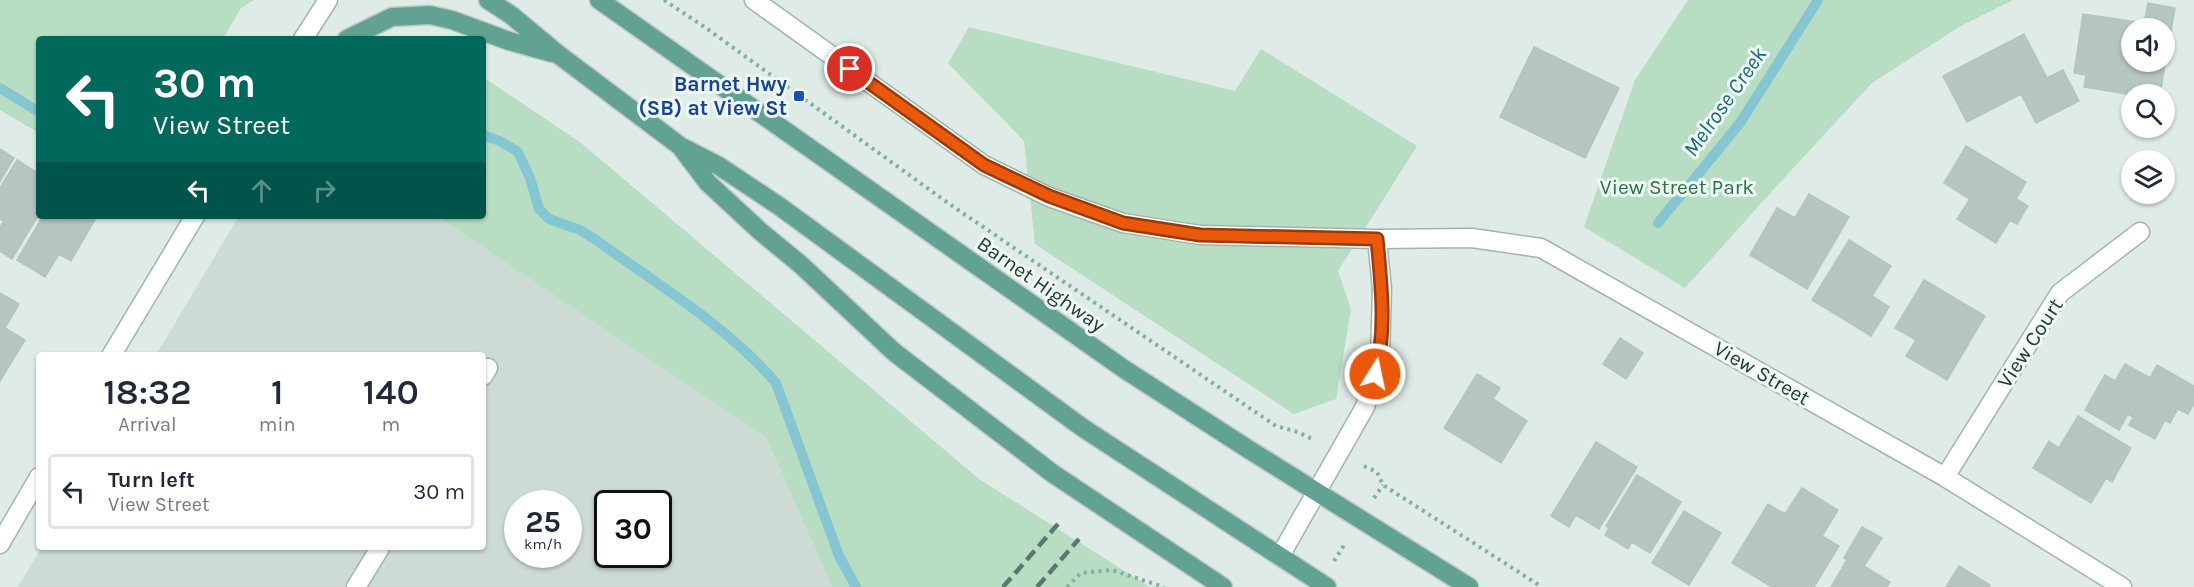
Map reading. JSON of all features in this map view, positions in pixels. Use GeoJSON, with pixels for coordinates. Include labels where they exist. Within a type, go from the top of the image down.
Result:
{"type":"FeatureCollection","features":[{"type":"Feature","properties":{"kind":"main road"},"geometry":{"type":"LineString","coordinates":[[488,0],[511,15],[559,55],[680,146],[719,166],[779,206],[1083,428],[1328,587]]}},
{"type":"Feature","properties":{"kind":"main road","name":"Barnet Highway"},"geometry":{"type":"LineString","coordinates":[[599,0],[1124,369],[1469,587]]}},
{"type":"Feature","properties":{"kind":"main road"},"geometry":{"type":"LineString","coordinates":[[353,36],[392,17],[430,15],[559,55]]}},
{"type":"Feature","properties":{"kind":"main road"},"geometry":{"type":"LineString","coordinates":[[680,146],[708,183],[800,264],[894,352],[1052,473],[1223,587]]}},
{"type":"Feature","properties":{"kind":"street"},"geometry":{"type":"LineString","coordinates":[[305,36],[328,0]]}},
{"type":"Feature","properties":{"kind":"street","name":"View Street"},"geometry":{"type":"LineString","coordinates":[[754,0],[984,165],[1049,196],[1123,223],[1200,235],[1377,239],[1472,238],[1541,248],[1945,477],[2122,587]]}},
{"type":"Feature","properties":{"kind":"street"},"geometry":{"type":"LineString","coordinates":[[113,352],[193,219]]}},
{"type":"Feature","properties":{"kind":"street","name":"View Court"},"geometry":{"type":"LineString","coordinates":[[1945,477],[2060,293],[2140,232]]}},
{"type":"Feature","properties":{"kind":"street"},"geometry":{"type":"LineString","coordinates":[[1280,556],[1365,407],[1380,357],[1382,289],[1377,239]]}},
{"type":"Feature","properties":{"kind":"street"},"geometry":{"type":"LineString","coordinates":[[0,544],[36,482]]}},
{"type":"Feature","properties":{"kind":"street"},"geometry":{"type":"LineString","coordinates":[[356,587],[379,550]]}},
{"type":"Feature","properties":{"kind":"path"},"geometry":{"type":"LineString","coordinates":[[664,0],[948,204],[1276,426],[1307,437]]}},
{"type":"Feature","properties":{"kind":"path"},"geometry":{"type":"LineString","coordinates":[[1367,467],[1377,472],[1383,485],[1542,587]]}},
{"type":"Feature","properties":{"kind":"path"},"geometry":{"type":"LineString","coordinates":[[1378,493],[1383,485]]}},
{"type":"Feature","properties":{"kind":"path"},"geometry":{"type":"LineString","coordinates":[[1067,587],[1081,573],[1112,570],[1164,587]]}},
{"type":"Feature","properties":{"kind":"shaded area"},"geometry":{"type":"Polygon","coordinates":[[[237,219],[440,219],[766,437],[832,587],[18,587],[40,550],[486,550],[486,352],[158,352],[237,219]]]}},
{"type":"Feature","properties":{"kind":"green space"},"geometry":{"type":"Polygon","coordinates":[[[0,0],[254,0],[241,8],[225,36],[36,36],[36,131],[0,110],[0,0]]]}},
{"type":"Feature","properties":{"kind":"green space","name":"View Street Park"},"geometry":{"type":"Polygon","coordinates":[[[1688,0],[2013,0],[1959,27],[1872,83],[1685,288],[1584,227],[1635,80],[1688,0]]]}},
{"type":"Feature","properties":{"kind":"green space"},"geometry":{"type":"Polygon","coordinates":[[[969,27],[1235,91],[1261,49],[1417,146],[1338,271],[1351,309],[1336,399],[1294,414],[1035,244],[1024,141],[948,63],[969,27]]]}},
{"type":"Feature","properties":{"kind":"green space"},"geometry":{"type":"Polygon","coordinates":[[[486,79],[581,143],[979,479],[1150,587],[832,587],[766,437],[440,219],[486,219],[486,79]]]}},
{"type":"Feature","properties":{"kind":"building"},"geometry":{"type":"Polygon","coordinates":[[[2148,3],[2175,8],[2173,18],[2145,18],[2148,3]]]}},
{"type":"Feature","properties":{"kind":"building"},"geometry":{"type":"Polygon","coordinates":[[[2083,14],[2121,20],[2121,72],[2164,72],[2162,84],[2121,84],[2121,93],[2084,87],[2086,75],[2074,73],[2083,14]]]}},
{"type":"Feature","properties":{"kind":"building"},"geometry":{"type":"Polygon","coordinates":[[[2024,34],[2047,78],[2063,70],[2079,101],[2036,123],[2021,94],[1967,122],[1943,76],[2024,34]]]}},
{"type":"Feature","properties":{"kind":"building"},"geometry":{"type":"Polygon","coordinates":[[[1534,47],[1619,88],[1585,158],[1500,117],[1534,47]]]}},
{"type":"Feature","properties":{"kind":"building"},"geometry":{"type":"Polygon","coordinates":[[[1966,146],[2026,182],[2016,199],[2028,206],[2017,224],[2010,220],[1996,243],[1957,219],[1970,199],[1944,183],[1966,146]]]}},
{"type":"Feature","properties":{"kind":"building"},"geometry":{"type":"Polygon","coordinates":[[[0,149],[14,158],[0,181],[0,149]]]}},
{"type":"Feature","properties":{"kind":"building"},"geometry":{"type":"Polygon","coordinates":[[[17,160],[36,172],[36,219],[12,259],[0,251],[0,227],[4,221],[0,219],[0,188],[17,160]]]}},
{"type":"Feature","properties":{"kind":"building"},"geometry":{"type":"Polygon","coordinates":[[[1809,194],[1849,217],[1807,289],[1750,255],[1777,208],[1795,218],[1809,194]]]}},
{"type":"Feature","properties":{"kind":"building"},"geometry":{"type":"Polygon","coordinates":[[[41,219],[95,219],[71,261],[59,254],[45,277],[17,260],[41,219]]]}},
{"type":"Feature","properties":{"kind":"building"},"geometry":{"type":"Polygon","coordinates":[[[1849,240],[1891,266],[1872,296],[1889,307],[1871,336],[1812,300],[1849,240]]]}},
{"type":"Feature","properties":{"kind":"building"},"geometry":{"type":"Polygon","coordinates":[[[1924,280],[1985,316],[1947,380],[1906,356],[1916,340],[1895,328],[1924,280]]]}},
{"type":"Feature","properties":{"kind":"building"},"geometry":{"type":"Polygon","coordinates":[[[0,293],[19,304],[5,328],[25,340],[0,381],[0,293]]]}},
{"type":"Feature","properties":{"kind":"building"},"geometry":{"type":"Polygon","coordinates":[[[1620,338],[1643,353],[1626,379],[1603,364],[1620,338]]]}},
{"type":"Feature","properties":{"kind":"building"},"geometry":{"type":"Polygon","coordinates":[[[2125,364],[2150,378],[2157,365],[2194,386],[2194,404],[2188,414],[2178,409],[2170,423],[2165,420],[2155,439],[2129,425],[2133,417],[2128,414],[2119,430],[2085,410],[2105,375],[2115,381],[2125,364]]]}},
{"type":"Feature","properties":{"kind":"building"},"geometry":{"type":"Polygon","coordinates":[[[1477,374],[1500,388],[1493,399],[1527,421],[1501,463],[1444,428],[1477,374]]]}},
{"type":"Feature","properties":{"kind":"building"},"geometry":{"type":"Polygon","coordinates":[[[2078,416],[2131,448],[2112,482],[2106,478],[2091,503],[2033,468],[2049,441],[2059,448],[2078,416]]]}},
{"type":"Feature","properties":{"kind":"building"},"geometry":{"type":"Polygon","coordinates":[[[1596,442],[1637,467],[1599,529],[1576,515],[1569,527],[1551,516],[1596,442]]]}},
{"type":"Feature","properties":{"kind":"building"},"geometry":{"type":"Polygon","coordinates":[[[1637,475],[1681,502],[1650,553],[1632,542],[1628,549],[1605,535],[1609,528],[1606,526],[1637,475]]]}},
{"type":"Feature","properties":{"kind":"building"},"geometry":{"type":"Polygon","coordinates":[[[1802,488],[1838,510],[1822,536],[1839,546],[1814,587],[1772,587],[1732,563],[1768,504],[1785,514],[1802,488]]]}},
{"type":"Feature","properties":{"kind":"building"},"geometry":{"type":"Polygon","coordinates":[[[1684,511],[1721,533],[1689,585],[1652,563],[1684,511]]]}},
{"type":"Feature","properties":{"kind":"building"},"geometry":{"type":"Polygon","coordinates":[[[1862,527],[1882,538],[1864,566],[1890,582],[1887,587],[1831,587],[1847,560],[1844,558],[1862,527]]]}},
{"type":"Feature","properties":{"kind":"building"},"geometry":{"type":"Polygon","coordinates":[[[1959,566],[1990,585],[1989,587],[1946,587],[1959,566]]]}},
{"type":"Feature","properties":{"kind":"waterway","name":"Melrose Creek"},"geometry":{"type":"LineString","coordinates":[[1658,223],[1740,123],[1818,0]]}},
{"type":"Feature","properties":{"kind":"waterway"},"geometry":{"type":"LineString","coordinates":[[0,88],[36,110]]}},
{"type":"Feature","properties":{"kind":"waterway"},"geometry":{"type":"LineString","coordinates":[[486,136],[500,141],[518,152],[530,178],[539,209],[549,219],[580,230],[690,307],[736,343],[776,383],[839,556],[856,587]]}},
{"type":"Feature","properties":{"kind":"railway"},"geometry":{"type":"LineString","coordinates":[[1003,587],[1058,524]]}},
{"type":"Feature","properties":{"kind":"railway"},"geometry":{"type":"LineString","coordinates":[[1037,587],[1079,539]]}},
{"type":"Feature","properties":{"kind":"place","name":"Barnet Hwy (SB) at View St"},"geometry":{"type":"Point","coordinates":[799,96]}},
{"type":"Feature","properties":{"kind":"route"},"geometry":{"type":"LineString","coordinates":[[850,69],[984,165],[1049,196],[1123,223],[1200,235],[1377,239],[1382,289],[1380,357],[1375,374]]}}]}
